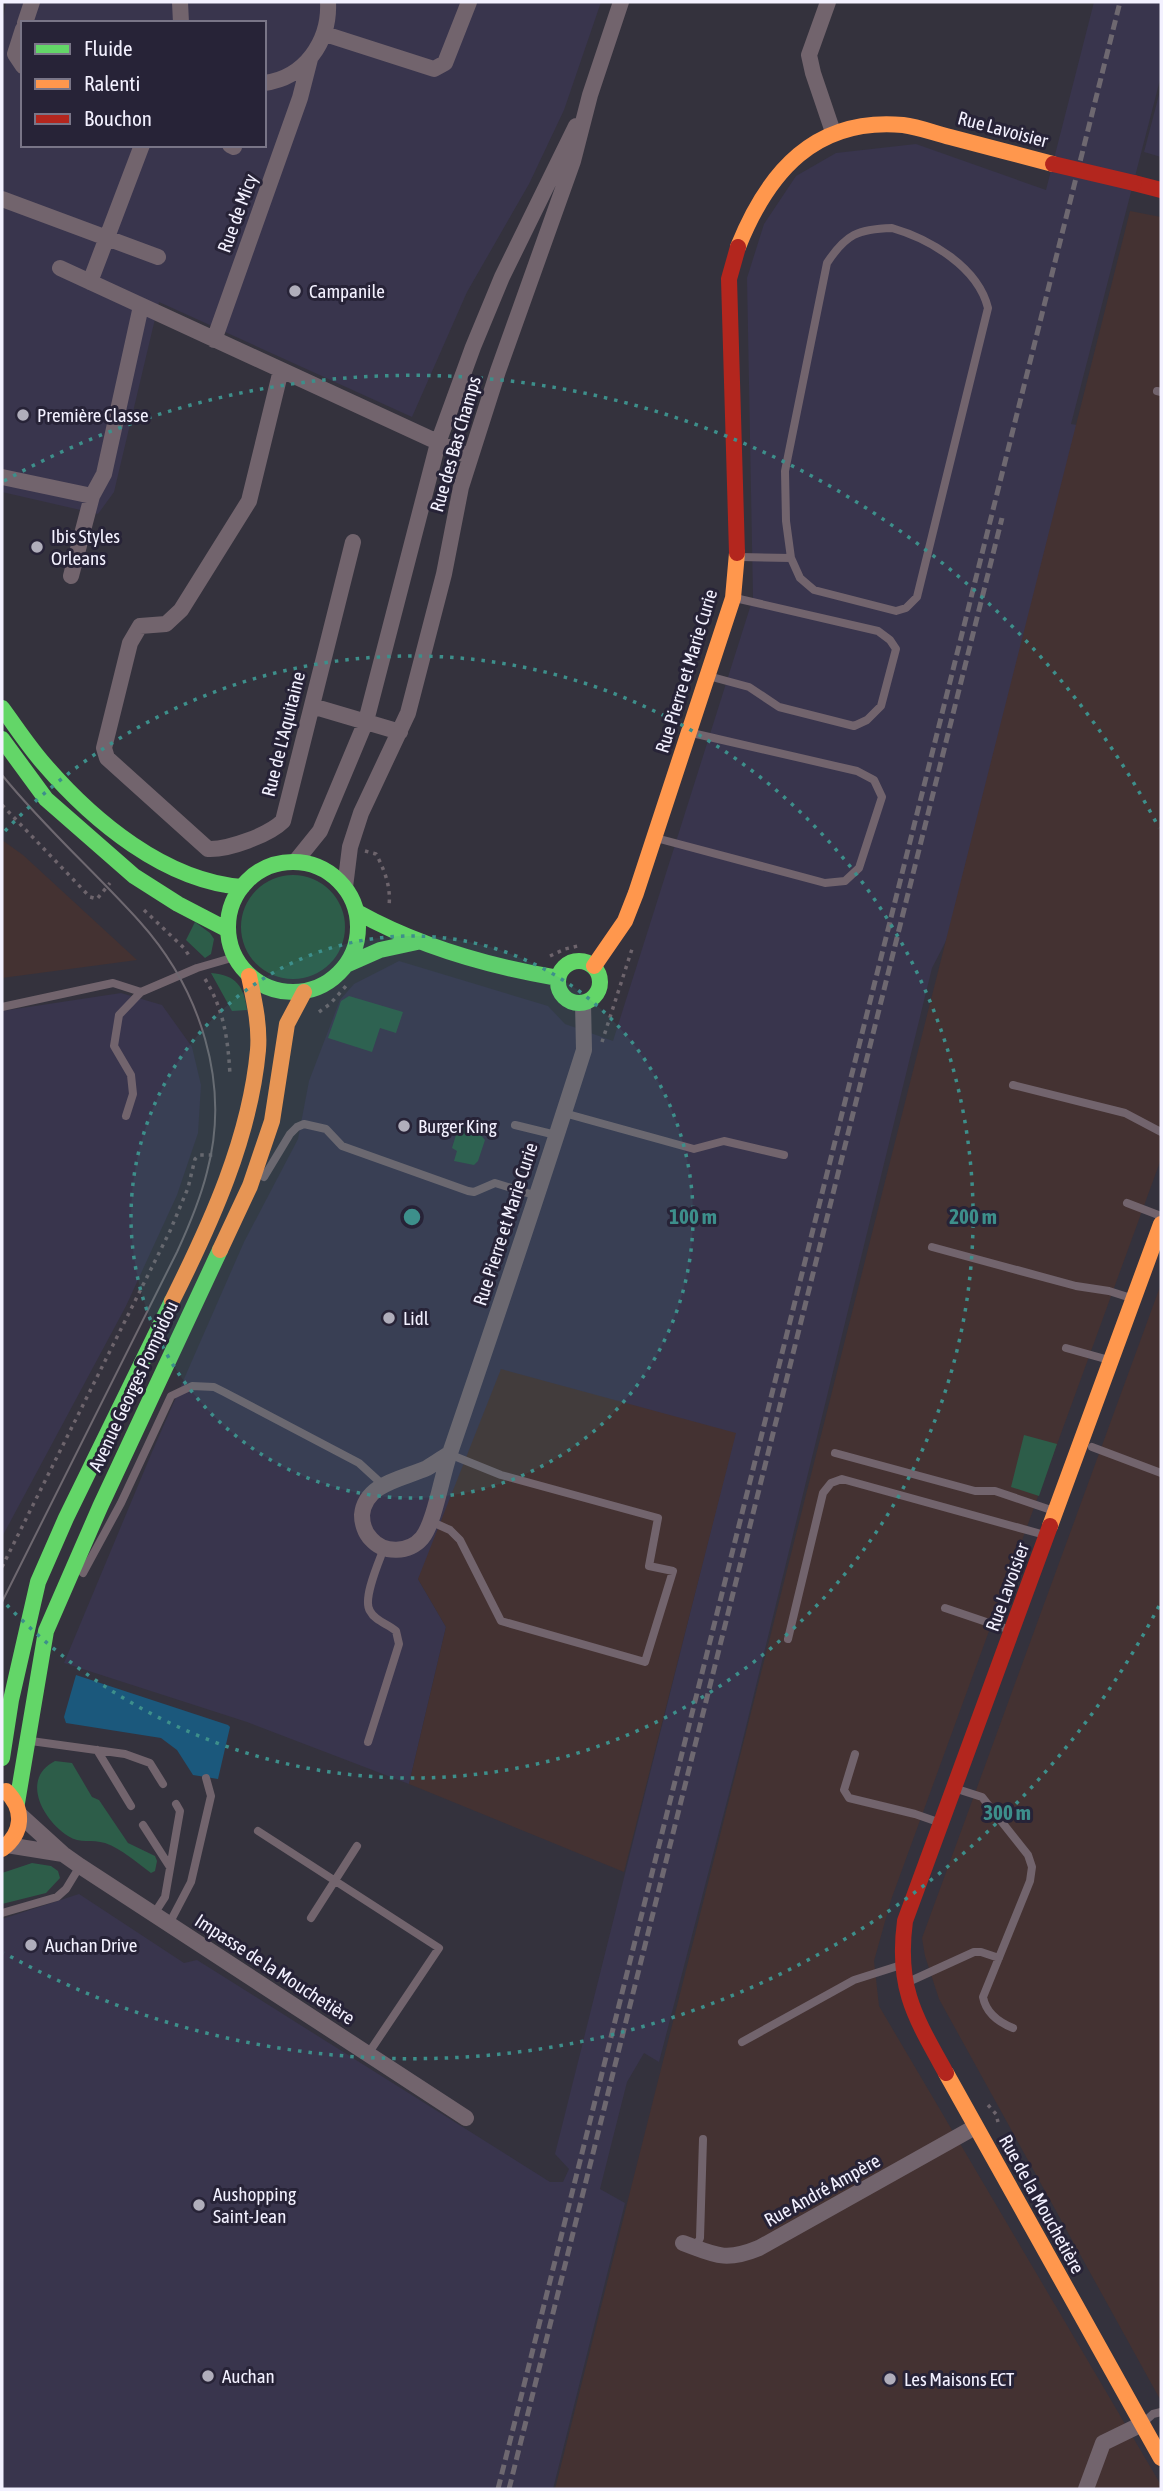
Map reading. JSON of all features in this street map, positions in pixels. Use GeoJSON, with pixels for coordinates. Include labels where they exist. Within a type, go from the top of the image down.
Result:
{"type":"FeatureCollection","features":[{"type":"Feature","properties":{"kind":"street"},"geometry":{"type":"LineString","coordinates":[[26,21],[32,2]]}},
{"type":"Feature","properties":{"kind":"street"},"geometry":{"type":"LineString","coordinates":[[180,2],[181,21]]}},
{"type":"Feature","properties":{"kind":"street","name":"Rue de Micy"},"geometry":{"type":"LineString","coordinates":[[214,340],[300,98],[310,59],[325,34],[328,2]]}},
{"type":"Feature","properties":{"kind":"street"},"geometry":{"type":"LineString","coordinates":[[325,34],[434,69],[445,63],[469,2]]}},
{"type":"Feature","properties":{"kind":"street","name":"Rue des Bas Champs"},"geometry":{"type":"LineString","coordinates":[[345,887],[350,847],[362,813],[408,713],[444,575],[461,487],[470,457],[573,161],[590,95],[621,2]]}},
{"type":"Feature","properties":{"kind":"street"},"geometry":{"type":"LineString","coordinates":[[828,2],[809,55],[833,132]]}},
{"type":"Feature","properties":{"kind":"street"},"geometry":{"type":"LineString","coordinates":[[21,35],[15,54],[21,63]]}},
{"type":"Feature","properties":{"kind":"street","name":"Rue de Micy"},"geometry":{"type":"LineString","coordinates":[[266,82],[291,74],[310,59]]}},
{"type":"Feature","properties":{"kind":"street","name":"Rue des Bas Champs"},"geometry":{"type":"LineString","coordinates":[[295,862],[320,831],[366,721],[438,443],[473,347],[502,277],[590,95]]}},
{"type":"Feature","properties":{"kind":"street","name":"Rue Lavoisier"},"geometry":{"type":"LineString","coordinates":[[754,205],[772,178],[806,147],[833,132],[877,124],[904,125],[1161,190]]}},
{"type":"Feature","properties":{"kind":"street"},"geometry":{"type":"LineString","coordinates":[[90,282],[141,147]]}},
{"type":"Feature","properties":{"kind":"street"},"geometry":{"type":"LineString","coordinates":[[2,199],[158,257]]}},
{"type":"Feature","properties":{"kind":"street","name":"Rue Pierre et Marie Curie"},"geometry":{"type":"LineString","coordinates":[[593,967],[625,921],[656,838],[733,598],[737,557],[729,279],[740,237],[754,205]]}},
{"type":"Feature","properties":{"kind":"street"},"geometry":{"type":"LineString","coordinates":[[60,268],[470,457]]}},
{"type":"Feature","properties":{"kind":"street"},"geometry":{"type":"LineString","coordinates":[[71,576],[92,496],[104,474],[141,306]]}},
{"type":"Feature","properties":{"kind":"street","name":"Rue de L'Aquitaine"},"geometry":{"type":"LineString","coordinates":[[281,370],[249,502],[181,610],[166,625],[140,626],[130,643],[104,748],[107,758],[208,849],[219,849],[274,830],[282,821],[353,542]]}},
{"type":"Feature","properties":{"kind":"street"},"geometry":{"type":"LineString","coordinates":[[2,477],[92,496]]}},
{"type":"Feature","properties":{"kind":"street"},"geometry":{"type":"LineString","coordinates":[[312,706],[400,732]]}},
{"type":"Feature","properties":{"kind":"street"},"geometry":{"type":"LineString","coordinates":[[2,708],[47,768],[106,824],[188,875],[214,884],[242,887]]}},
{"type":"Feature","properties":{"kind":"street"},"geometry":{"type":"LineString","coordinates":[[2,739],[46,799],[134,876],[178,904],[228,930]]}},
{"type":"Feature","properties":{"kind":"street"},"geometry":{"type":"LineString","coordinates":[[350,971],[359,930],[357,912],[345,887],[331,873],[314,865],[279,863],[252,876],[242,887],[229,915],[228,930],[235,957],[249,976],[284,992],[304,992],[320,987],[350,971],[380,950],[417,942]]}},
{"type":"Feature","properties":{"kind":"street"},"geometry":{"type":"LineString","coordinates":[[357,912],[385,929],[417,942],[511,970],[558,978]]}},
{"type":"Feature","properties":{"kind":"street"},"geometry":{"type":"LineString","coordinates":[[582,961],[593,967],[600,978],[599,991],[595,997],[583,1003],[572,1002],[562,996],[558,978],[564,967],[582,961]]}},
{"type":"Feature","properties":{"kind":"street","name":"Avenue Georges Pompidou"},"geometry":{"type":"LineString","coordinates":[[2,1758],[11,1700],[38,1582],[66,1518],[208,1229],[237,1149],[258,1049],[254,997],[249,976]]}},
{"type":"Feature","properties":{"kind":"street","name":"Avenue Georges Pompidou"},"geometry":{"type":"LineString","coordinates":[[5,1847],[19,1828],[18,1809],[46,1631],[100,1507],[250,1186],[271,1121],[287,1024],[304,992]]}},
{"type":"Feature","properties":{"kind":"street","name":"Rue Pierre et Marie Curie"},"geometry":{"type":"LineString","coordinates":[[384,1548],[401,1550],[411,1547],[426,1531],[430,1521],[449,1454],[584,1050],[583,1003]]}},
{"type":"Feature","properties":{"kind":"street","name":"Rue Lavoisier"},"geometry":{"type":"LineString","coordinates":[[901,1965],[900,1950],[905,1922],[1161,1224]]}},
{"type":"Feature","properties":{"kind":"street"},"geometry":{"type":"LineString","coordinates":[[384,1548],[371,1539],[362,1521],[366,1501],[383,1485],[426,1468],[449,1454]]}},
{"type":"Feature","properties":{"kind":"street"},"geometry":{"type":"LineString","coordinates":[[2,1789],[18,1809]]}},
{"type":"Feature","properties":{"kind":"street","name":"Impasse de la Mouchetière"},"geometry":{"type":"LineString","coordinates":[[18,1809],[80,1866],[263,1988],[466,2118]]}},
{"type":"Feature","properties":{"kind":"street"},"geometry":{"type":"LineString","coordinates":[[5,1847],[63,1853]]}},
{"type":"Feature","properties":{"kind":"street","name":"Rue de la Mouchetière"},"geometry":{"type":"LineString","coordinates":[[901,1965],[907,2001],[1161,2458]]}},
{"type":"Feature","properties":{"kind":"street","name":"Rue André Ampère"},"geometry":{"type":"LineString","coordinates":[[689,2245],[710,2255],[726,2257],[739,2256],[760,2248],[975,2127]]}},
{"type":"Feature","properties":{"kind":"street"},"geometry":{"type":"LineString","coordinates":[[1086,2489],[1103,2443],[1142,2424]]}},
{"type":"Feature","properties":{"kind":"lane"},"geometry":{"type":"LineString","coordinates":[[892,228],[917,235],[944,251],[974,280],[984,293],[988,308],[917,597],[906,608],[896,611],[814,590],[800,578],[791,558],[786,521],[785,471],[827,263],[839,244],[866,229],[892,228]]}},
{"type":"Feature","properties":{"kind":"lane"},"geometry":{"type":"LineString","coordinates":[[737,557],[791,558]]}},
{"type":"Feature","properties":{"kind":"lane"},"geometry":{"type":"LineString","coordinates":[[709,676],[749,687],[779,707],[854,726],[867,720],[881,706],[896,649],[890,640],[878,631],[733,598]]}},
{"type":"Feature","properties":{"kind":"lane"},"geometry":{"type":"LineString","coordinates":[[656,838],[825,883],[845,881],[859,868],[883,797],[874,780],[858,771],[691,733]]}},
{"type":"Feature","properties":{"kind":"lane"},"geometry":{"type":"LineString","coordinates":[[126,1116],[133,1094],[131,1075],[114,1046],[119,1015],[141,992],[197,968],[235,957]]}},
{"type":"Feature","properties":{"kind":"lane"},"geometry":{"type":"LineString","coordinates":[[2,1007],[113,983],[141,992]]}},
{"type":"Feature","properties":{"kind":"lane"},"geometry":{"type":"LineString","coordinates":[[1013,1085],[1125,1113],[1161,1132]]}},
{"type":"Feature","properties":{"kind":"lane"},"geometry":{"type":"LineString","coordinates":[[564,1113],[694,1149],[724,1141],[784,1155]]}},
{"type":"Feature","properties":{"kind":"lane"},"geometry":{"type":"LineString","coordinates":[[226,1239],[290,1134],[304,1124],[326,1129],[342,1146],[468,1191],[474,1192],[495,1183],[537,1196]]}},
{"type":"Feature","properties":{"kind":"lane"},"geometry":{"type":"LineString","coordinates":[[515,1125],[556,1135]]}},
{"type":"Feature","properties":{"kind":"lane"},"geometry":{"type":"LineString","coordinates":[[1127,1203],[1161,1216]]}},
{"type":"Feature","properties":{"kind":"lane"},"geometry":{"type":"LineString","coordinates":[[932,1247],[1134,1299]]}},
{"type":"Feature","properties":{"kind":"lane"},"geometry":{"type":"LineString","coordinates":[[1066,1348],[1111,1361]]}},
{"type":"Feature","properties":{"kind":"lane"},"geometry":{"type":"LineString","coordinates":[[46,1631],[95,1554],[171,1396],[192,1386],[214,1387],[359,1463],[383,1485]]}},
{"type":"Feature","properties":{"kind":"lane"},"geometry":{"type":"LineString","coordinates":[[1092,1447],[1161,1473]]}},
{"type":"Feature","properties":{"kind":"lane"},"geometry":{"type":"LineString","coordinates":[[835,1453],[975,1492],[995,1492],[1056,1512]]}},
{"type":"Feature","properties":{"kind":"lane"},"geometry":{"type":"LineString","coordinates":[[430,1521],[450,1530],[460,1540],[501,1621],[645,1662],[673,1571],[649,1566],[658,1518],[501,1475],[449,1454]]}},
{"type":"Feature","properties":{"kind":"lane"},"geometry":{"type":"LineString","coordinates":[[788,1639],[823,1493],[831,1483],[842,1479],[1048,1536]]}},
{"type":"Feature","properties":{"kind":"lane"},"geometry":{"type":"LineString","coordinates":[[368,1742],[399,1644],[396,1631],[368,1610],[367,1599],[384,1548]]}},
{"type":"Feature","properties":{"kind":"lane"},"geometry":{"type":"LineString","coordinates":[[945,1608],[1013,1631]]}},
{"type":"Feature","properties":{"kind":"lane"},"geometry":{"type":"LineString","coordinates":[[28,1741],[125,1754],[150,1763],[163,1784]]}},
{"type":"Feature","properties":{"kind":"lane"},"geometry":{"type":"LineString","coordinates":[[97,1750],[131,1806]]}},
{"type":"Feature","properties":{"kind":"lane"},"geometry":{"type":"LineString","coordinates":[[855,1755],[845,1790],[849,1798],[941,1823]]}},
{"type":"Feature","properties":{"kind":"lane"},"geometry":{"type":"LineString","coordinates":[[169,1924],[191,1882],[211,1796],[206,1777]]}},
{"type":"Feature","properties":{"kind":"lane"},"geometry":{"type":"LineString","coordinates":[[954,1788],[982,1797],[1028,1855],[1032,1867],[1030,1881],[983,1997],[987,2010],[1000,2023],[1013,2028]]}},
{"type":"Feature","properties":{"kind":"lane"},"geometry":{"type":"LineString","coordinates":[[155,1914],[165,1897],[180,1811],[176,1804]]}},
{"type":"Feature","properties":{"kind":"lane"},"geometry":{"type":"LineString","coordinates":[[144,1825],[170,1868]]}},
{"type":"Feature","properties":{"kind":"lane"},"geometry":{"type":"LineString","coordinates":[[258,1831],[439,1948],[368,2054]]}},
{"type":"Feature","properties":{"kind":"lane"},"geometry":{"type":"LineString","coordinates":[[311,1918],[357,1846]]}},
{"type":"Feature","properties":{"kind":"lane"},"geometry":{"type":"LineString","coordinates":[[2,1913],[57,1897],[66,1889],[80,1866]]}},
{"type":"Feature","properties":{"kind":"lane"},"geometry":{"type":"LineString","coordinates":[[903,1984],[974,1952],[999,1958]]}},
{"type":"Feature","properties":{"kind":"lane"},"geometry":{"type":"LineString","coordinates":[[742,2042],[854,1980],[901,1965]]}},
{"type":"Feature","properties":{"kind":"lane"},"geometry":{"type":"LineString","coordinates":[[689,2245],[701,2238],[703,2139]]}},
{"type":"Feature","properties":{"kind":"lane"},"geometry":{"type":"LineString","coordinates":[[1142,2424],[1153,2414],[1161,2412]]}},
{"type":"Feature","properties":{"kind":"path"},"geometry":{"type":"LineString","coordinates":[[2,804],[90,897],[97,899],[111,882],[116,882]]}},
{"type":"Feature","properties":{"kind":"path"},"geometry":{"type":"LineString","coordinates":[[358,849],[376,854],[382,866],[391,892],[387,918]]}},
{"type":"Feature","properties":{"kind":"path"},"geometry":{"type":"LineString","coordinates":[[142,908],[190,957]]}},
{"type":"Feature","properties":{"kind":"path"},"geometry":{"type":"LineString","coordinates":[[544,958],[565,949],[588,944]]}},
{"type":"Feature","properties":{"kind":"path"},"geometry":{"type":"LineString","coordinates":[[319,1012],[330,1004],[350,971]]}},
{"type":"Feature","properties":{"kind":"path"},"geometry":{"type":"LineString","coordinates":[[202,975],[219,1006],[228,1037],[230,1076]]}},
{"type":"Feature","properties":{"kind":"path","name":"Avenue Georges Pompidou"},"geometry":{"type":"LineString","coordinates":[[2,1567],[170,1231],[188,1188],[195,1159],[200,1155],[219,1156]]}},
{"type":"Feature","properties":{"kind":"shaded area"},"geometry":{"type":"Polygon","coordinates":[[[6,2],[601,2],[564,110],[529,184],[467,292],[412,417],[159,302],[114,492],[98,514],[2,492],[2,27],[6,2]]]}},
{"type":"Feature","properties":{"kind":"shaded area"},"geometry":{"type":"Polygon","coordinates":[[[1094,2],[1161,2],[1161,76],[1071,424],[1077,425],[948,937],[932,968],[739,1755],[659,2062],[644,2053],[627,2082],[600,2189],[625,2203],[553,2489],[2,2489],[2,1919],[79,1894],[184,1963],[197,1960],[550,2182],[563,2182],[569,2169],[555,2154],[735,1433],[418,1579],[446,1627],[409,1784],[247,1722],[64,1663],[244,1242],[298,1139],[309,1081],[340,1000],[354,984],[399,961],[548,1006],[565,1024],[613,1041],[753,598],[747,278],[764,224],[796,176],[836,153],[916,144],[1046,190],[1094,2]]]}},
{"type":"Feature","properties":{"kind":"shaded area"},"geometry":{"type":"Polygon","coordinates":[[[1161,87],[1161,157],[1144,152],[1161,87]]]}},
{"type":"Feature","properties":{"kind":"shaded area"},"geometry":{"type":"Polygon","coordinates":[[[1130,211],[1161,217],[1161,1159],[891,1900],[874,1961],[879,2006],[1161,2489],[555,2489],[1130,211]]]}},
{"type":"Feature","properties":{"kind":"shaded area"},"geometry":{"type":"Polygon","coordinates":[[[2,840],[23,855],[137,960],[2,978],[2,840]]]}},
{"type":"Feature","properties":{"kind":"shaded area"},"geometry":{"type":"Polygon","coordinates":[[[121,993],[162,1005],[192,1047],[201,1085],[198,1133],[177,1195],[126,1306],[2,1537],[2,1011],[121,993]]]}},
{"type":"Feature","properties":{"kind":"shaded area"},"geometry":{"type":"Polygon","coordinates":[[[1161,1284],[1161,2401],[939,1999],[922,1938],[1161,1284]]]}},
{"type":"Feature","properties":{"kind":"shaded area"},"geometry":{"type":"Polygon","coordinates":[[[501,1369],[736,1433],[624,1872],[409,1784],[446,1627],[418,1579],[501,1369]]]}},
{"type":"Feature","properties":{"kind":"green space"},"geometry":{"type":"Polygon","coordinates":[[[293,875],[313,879],[330,890],[341,907],[345,927],[341,947],[330,964],[313,975],[293,979],[273,975],[256,964],[245,947],[241,927],[245,907],[256,890],[273,879],[293,875]]]}},
{"type":"Feature","properties":{"kind":"green space"},"geometry":{"type":"Polygon","coordinates":[[[195,922],[214,939],[211,954],[205,958],[186,940],[195,922]]]}},
{"type":"Feature","properties":{"kind":"green space"},"geometry":{"type":"Polygon","coordinates":[[[211,973],[227,976],[238,984],[247,1010],[232,1011],[211,973]]]}},
{"type":"Feature","properties":{"kind":"green space"},"geometry":{"type":"Polygon","coordinates":[[[349,996],[403,1012],[396,1033],[380,1028],[372,1052],[328,1038],[341,1001],[349,996]]]}},
{"type":"Feature","properties":{"kind":"green space"},"geometry":{"type":"Polygon","coordinates":[[[459,1125],[477,1131],[485,1140],[474,1165],[454,1161],[457,1151],[452,1148],[459,1125]]]}},
{"type":"Feature","properties":{"kind":"green space"},"geometry":{"type":"Polygon","coordinates":[[[1024,1435],[1057,1444],[1039,1496],[1011,1487],[1024,1435]]]}},
{"type":"Feature","properties":{"kind":"green space"},"geometry":{"type":"Polygon","coordinates":[[[55,1761],[72,1763],[92,1797],[99,1800],[128,1843],[155,1856],[155,1871],[151,1873],[123,1852],[105,1843],[82,1841],[68,1836],[50,1820],[39,1799],[37,1788],[44,1769],[55,1761]]]}},
{"type":"Feature","properties":{"kind":"green space"},"geometry":{"type":"Polygon","coordinates":[[[32,1863],[51,1866],[58,1871],[60,1878],[46,1893],[2,1904],[2,1873],[32,1863]]]}},
{"type":"Feature","properties":{"kind":"water"},"geometry":{"type":"Polygon","coordinates":[[[76,1675],[228,1725],[230,1727],[218,1779],[193,1775],[177,1750],[161,1738],[66,1723],[64,1717],[76,1675]]]}},
{"type":"Feature","properties":{"kind":"tram line"},"geometry":{"type":"LineString","coordinates":[[2,775],[140,922],[161,948],[194,1007],[212,1071],[215,1105],[207,1172],[186,1232],[2,1602]]}},
{"type":"Feature","properties":{"kind":"railway"},"geometry":{"type":"LineString","coordinates":[[498,2489],[1120,2]]}},
{"type":"Feature","properties":{"kind":"railway"},"geometry":{"type":"LineString","coordinates":[[509,2489],[1002,518]]}},
{"type":"Feature","properties":{"kind":"traffic: fast"},"geometry":{"type":"LineString","coordinates":[[2,708],[63,785],[132,845],[185,873],[242,887]]}},
{"type":"Feature","properties":{"kind":"traffic: fast"},"geometry":{"type":"LineString","coordinates":[[2,739],[46,799],[134,876],[178,904],[228,930]]}},
{"type":"Feature","properties":{"kind":"traffic: fast"},"geometry":{"type":"LineString","coordinates":[[293,862],[318,867],[339,881],[353,902],[358,927],[353,952],[339,973],[318,987],[293,992],[268,987],[247,973],[233,952],[228,927],[233,902],[247,881],[268,867],[293,862]]}},
{"type":"Feature","properties":{"kind":"traffic: fast"},"geometry":{"type":"LineString","coordinates":[[357,912],[454,954],[558,978]]}},
{"type":"Feature","properties":{"kind":"traffic: fast"},"geometry":{"type":"LineString","coordinates":[[346,965],[380,950],[417,942]]}},
{"type":"Feature","properties":{"kind":"traffic: fast"},"geometry":{"type":"LineString","coordinates":[[579,961],[594,967],[600,982],[594,997],[579,1003],[564,997],[558,982],[564,967],[579,961]]}},
{"type":"Feature","properties":{"kind":"traffic: fast"},"geometry":{"type":"LineString","coordinates":[[17,1803],[46,1631],[100,1507],[220,1250]]}},
{"type":"Feature","properties":{"kind":"traffic: fast"},"geometry":{"type":"LineString","coordinates":[[2,1758],[11,1700],[38,1582],[66,1518],[172,1301]]}},
{"type":"Feature","properties":{"kind":"traffic: slow"},"geometry":{"type":"LineString","coordinates":[[738,247],[764,195],[780,173],[820,140],[844,130],[872,125],[903,125],[1053,164]]}},
{"type":"Feature","properties":{"kind":"traffic: slow"},"geometry":{"type":"LineString","coordinates":[[594,966],[625,921],[636,893],[733,598],[737,553]]}},
{"type":"Feature","properties":{"kind":"traffic: slow"},"geometry":{"type":"LineString","coordinates":[[172,1301],[227,1179],[247,1115],[258,1050],[256,1013],[249,976]]}},
{"type":"Feature","properties":{"kind":"traffic: slow"},"geometry":{"type":"LineString","coordinates":[[220,1250],[250,1186],[272,1121],[287,1024],[304,992]]}},
{"type":"Feature","properties":{"kind":"traffic: slow"},"geometry":{"type":"LineString","coordinates":[[1050,1526],[1161,1224]]}},
{"type":"Feature","properties":{"kind":"traffic: slow"},"geometry":{"type":"LineString","coordinates":[[2,1849],[14,1836],[19,1821],[16,1806],[6,1791]]}},
{"type":"Feature","properties":{"kind":"traffic: slow"},"geometry":{"type":"LineString","coordinates":[[946,2073],[1161,2458]]}},
{"type":"Feature","properties":{"kind":"traffic: jam"},"geometry":{"type":"LineString","coordinates":[[1053,164],[1134,183]]}},
{"type":"Feature","properties":{"kind":"traffic: jam"},"geometry":{"type":"LineString","coordinates":[[1134,183],[1161,190]]}},
{"type":"Feature","properties":{"kind":"traffic: jam"},"geometry":{"type":"LineString","coordinates":[[737,553],[729,279],[738,247]]}},
{"type":"Feature","properties":{"kind":"traffic: jam"},"geometry":{"type":"LineString","coordinates":[[946,2073],[917,2018],[906,1984],[903,1965],[905,1921],[1050,1526]]}},
{"type":"Feature","properties":{"kind":"place","name":"Campanile"},"geometry":{"type":"Point","coordinates":[295,291]}},
{"type":"Feature","properties":{"kind":"place","name":"Première Classe"},"geometry":{"type":"Point","coordinates":[23,415]}},
{"type":"Feature","properties":{"kind":"place","name":"Ibis Styles Orleans"},"geometry":{"type":"Point","coordinates":[37,547]}},
{"type":"Feature","properties":{"kind":"place","name":"Burger King"},"geometry":{"type":"Point","coordinates":[404,1126]}},
{"type":"Feature","properties":{"kind":"place","name":"Lidl"},"geometry":{"type":"Point","coordinates":[389,1318]}},
{"type":"Feature","properties":{"kind":"place","name":"Auchan Drive"},"geometry":{"type":"Point","coordinates":[31,1945]}},
{"type":"Feature","properties":{"kind":"place","name":"Aushopping Saint-Jean"},"geometry":{"type":"Point","coordinates":[199,2205]}},
{"type":"Feature","properties":{"kind":"place","name":"Auchan"},"geometry":{"type":"Point","coordinates":[208,2376]}},
{"type":"Feature","properties":{"kind":"place","name":"Les Maisons ECT"},"geometry":{"type":"Point","coordinates":[890,2379]}}]}
